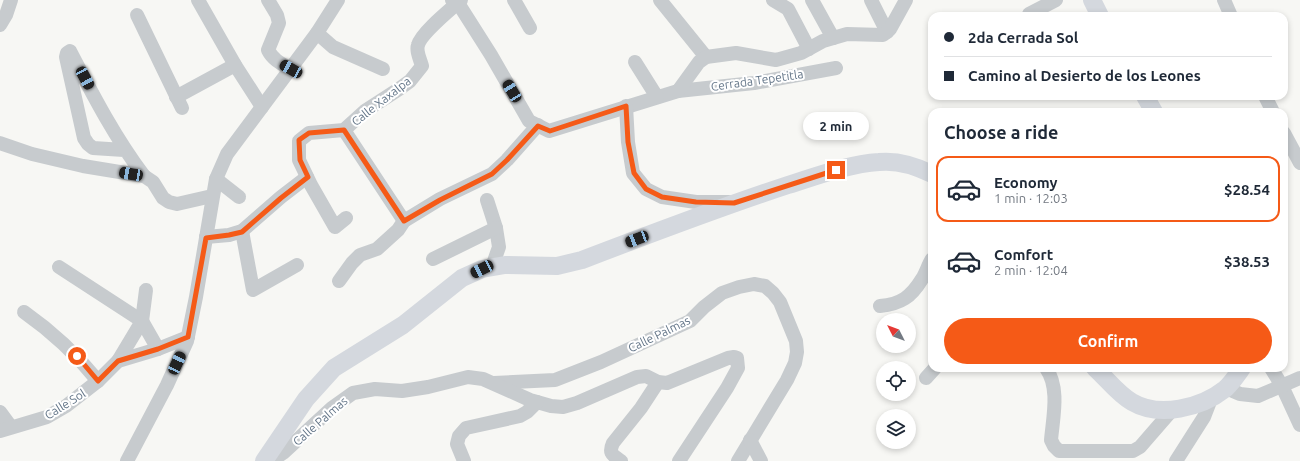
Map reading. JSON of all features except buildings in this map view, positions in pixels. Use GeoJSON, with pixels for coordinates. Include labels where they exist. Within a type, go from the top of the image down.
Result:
{"type":"FeatureCollection","features":[{"type":"Feature","properties":{"kind":"main road"},"geometry":{"type":"LineString","coordinates":[[1092,0],[1098,12]]}},
{"type":"Feature","properties":{"kind":"main road"},"geometry":{"type":"LineString","coordinates":[[269,457],[306,399],[334,368],[403,325],[462,278],[482,269],[505,265],[557,266],[582,260],[734,203],[836,170],[880,162],[908,165],[928,172]]}},
{"type":"Feature","properties":{"kind":"main road"},"geometry":{"type":"LineString","coordinates":[[1100,372],[1130,401],[1140,406],[1157,410],[1190,407],[1211,399],[1226,388],[1239,372]]}},
{"type":"Feature","properties":{"kind":"street"},"geometry":{"type":"LineString","coordinates":[[0,25],[6,15],[11,0]]}},
{"type":"Feature","properties":{"kind":"street"},"geometry":{"type":"LineString","coordinates":[[198,0],[235,65],[262,107]]}},
{"type":"Feature","properties":{"kind":"street"},"geometry":{"type":"LineString","coordinates":[[268,0],[277,15],[278,23],[268,50],[270,55],[277,61],[291,69]]}},
{"type":"Feature","properties":{"kind":"street"},"geometry":{"type":"LineString","coordinates":[[127,461],[167,385],[188,337],[212,196],[216,179],[227,154],[317,33],[338,0]]}},
{"type":"Feature","properties":{"kind":"street"},"geometry":{"type":"LineString","coordinates":[[514,0],[530,28]]}},
{"type":"Feature","properties":{"kind":"street"},"geometry":{"type":"LineString","coordinates":[[660,0],[706,57]]}},
{"type":"Feature","properties":{"kind":"street"},"geometry":{"type":"LineString","coordinates":[[773,0],[788,9],[808,49]]}},
{"type":"Feature","properties":{"kind":"street"},"geometry":{"type":"LineString","coordinates":[[812,0],[833,38]]}},
{"type":"Feature","properties":{"kind":"street"},"geometry":{"type":"LineString","coordinates":[[871,0],[887,32]]}},
{"type":"Feature","properties":{"kind":"street"},"geometry":{"type":"LineString","coordinates":[[339,281],[360,255],[377,249],[398,230],[404,221],[440,200],[492,174],[538,126],[550,131],[678,90],[699,62],[706,57],[736,53],[776,60],[801,53],[823,41],[847,34],[883,35],[887,32],[906,0]]}},
{"type":"Feature","properties":{"kind":"street"},"geometry":{"type":"LineString","coordinates":[[1033,12],[1056,0]]}},
{"type":"Feature","properties":{"kind":"street"},"geometry":{"type":"LineString","coordinates":[[1224,0],[1229,12]]}},
{"type":"Feature","properties":{"kind":"street","name":"Calle Xaxalpa"},"geometry":{"type":"LineString","coordinates":[[308,177],[300,160],[299,140],[309,133],[344,130],[365,112],[399,89],[417,73],[422,66],[417,52],[418,44],[437,21],[457,1],[491,55],[529,121],[538,126]]}},
{"type":"Feature","properties":{"kind":"street"},"geometry":{"type":"LineString","coordinates":[[137,15],[179,102],[235,65]]}},
{"type":"Feature","properties":{"kind":"street"},"geometry":{"type":"LineString","coordinates":[[317,33],[333,47],[382,69]]}},
{"type":"Feature","properties":{"kind":"street"},"geometry":{"type":"LineString","coordinates":[[124,150],[93,148],[84,138],[66,57],[67,53],[70,51],[124,150],[144,176],[153,182],[163,198],[169,202],[177,204],[212,196]]}},
{"type":"Feature","properties":{"kind":"street"},"geometry":{"type":"LineString","coordinates":[[635,62],[657,97]]}},
{"type":"Feature","properties":{"kind":"street","name":"Cerrada Tepetitla"},"geometry":{"type":"LineString","coordinates":[[678,90],[754,83],[836,68]]}},
{"type":"Feature","properties":{"kind":"street"},"geometry":{"type":"LineString","coordinates":[[626,106],[628,142],[634,173],[646,189],[662,197],[696,202],[734,203]]}},
{"type":"Feature","properties":{"kind":"street"},"geometry":{"type":"LineString","coordinates":[[344,130],[404,221]]}},
{"type":"Feature","properties":{"kind":"street"},"geometry":{"type":"LineString","coordinates":[[1288,140],[1300,163]]}},
{"type":"Feature","properties":{"kind":"street"},"geometry":{"type":"LineString","coordinates":[[0,143],[32,154],[83,166],[144,176]]}},
{"type":"Feature","properties":{"kind":"street"},"geometry":{"type":"LineString","coordinates":[[206,238],[242,232],[308,177],[335,227],[346,218]]}},
{"type":"Feature","properties":{"kind":"street"},"geometry":{"type":"LineString","coordinates":[[216,179],[239,197]]}},
{"type":"Feature","properties":{"kind":"street"},"geometry":{"type":"LineString","coordinates":[[487,200],[496,228],[500,247],[492,267]]}},
{"type":"Feature","properties":{"kind":"street"},"geometry":{"type":"LineString","coordinates":[[433,259],[496,228]]}},
{"type":"Feature","properties":{"kind":"street"},"geometry":{"type":"LineString","coordinates":[[242,232],[253,290],[297,265]]}},
{"type":"Feature","properties":{"kind":"street"},"geometry":{"type":"LineString","coordinates":[[59,267],[142,321],[158,349]]}},
{"type":"Feature","properties":{"kind":"street"},"geometry":{"type":"LineString","coordinates":[[880,306],[894,304],[907,298],[921,280],[928,267]]}},
{"type":"Feature","properties":{"kind":"street","name":"Calle Palmas"},"geometry":{"type":"LineString","coordinates":[[491,383],[555,380],[588,367],[690,321],[704,307],[722,293],[739,286],[754,284],[765,286],[780,302],[796,341],[797,352],[795,363],[787,380],[738,461]]}},
{"type":"Feature","properties":{"kind":"street"},"geometry":{"type":"LineString","coordinates":[[118,361],[142,321],[146,290]]}},
{"type":"Feature","properties":{"kind":"street"},"geometry":{"type":"LineString","coordinates":[[24,312],[37,321],[77,356],[98,381]]}},
{"type":"Feature","properties":{"kind":"street","name":"Calle Sol"},"geometry":{"type":"LineString","coordinates":[[5,429],[47,417],[66,406],[98,381],[118,361],[158,349],[188,337]]}},
{"type":"Feature","properties":{"kind":"street","name":"Calle Palmas"},"geometry":{"type":"LineString","coordinates":[[256,461],[283,453],[332,408],[353,393],[375,389],[402,391],[428,387],[468,377],[483,379],[537,402],[563,408],[637,377],[646,376],[658,382],[667,383],[728,358],[737,358],[738,368],[727,388],[679,461]]}},
{"type":"Feature","properties":{"kind":"street"},"geometry":{"type":"LineString","coordinates":[[1049,372],[1054,392],[1051,440],[1059,451],[1133,451],[1140,447],[1173,409]]}},
{"type":"Feature","properties":{"kind":"street"},"geometry":{"type":"LineString","coordinates":[[1273,372],[1282,386],[1300,425]]}},
{"type":"Feature","properties":{"kind":"street"},"geometry":{"type":"LineString","coordinates":[[1226,388],[1240,394],[1258,396],[1300,378]]}},
{"type":"Feature","properties":{"kind":"street"},"geometry":{"type":"LineString","coordinates":[[621,461],[611,453],[610,450],[613,443],[641,408],[658,382]]}},
{"type":"Feature","properties":{"kind":"street"},"geometry":{"type":"LineString","coordinates":[[1176,461],[1204,417],[1211,399]]}},
{"type":"Feature","properties":{"kind":"street"},"geometry":{"type":"LineString","coordinates":[[464,461],[457,444],[459,436],[466,428],[520,416],[527,412],[537,402]]}},
{"type":"Feature","properties":{"kind":"street"},"geometry":{"type":"LineString","coordinates":[[0,412],[5,429]]}},
{"type":"Feature","properties":{"kind":"street"},"geometry":{"type":"LineString","coordinates":[[750,440],[761,461]]}},
{"type":"Feature","properties":{"kind":"route"},"geometry":{"type":"LineString","coordinates":[[77,356],[98,381],[118,361],[158,349],[188,337],[206,238],[242,232],[308,177],[300,160],[299,140],[309,133],[344,130],[404,221],[440,200],[492,174],[538,126],[550,131],[569,123],[626,106],[628,142],[634,173],[646,189],[662,197],[696,202],[734,203],[836,170]]}}]}
